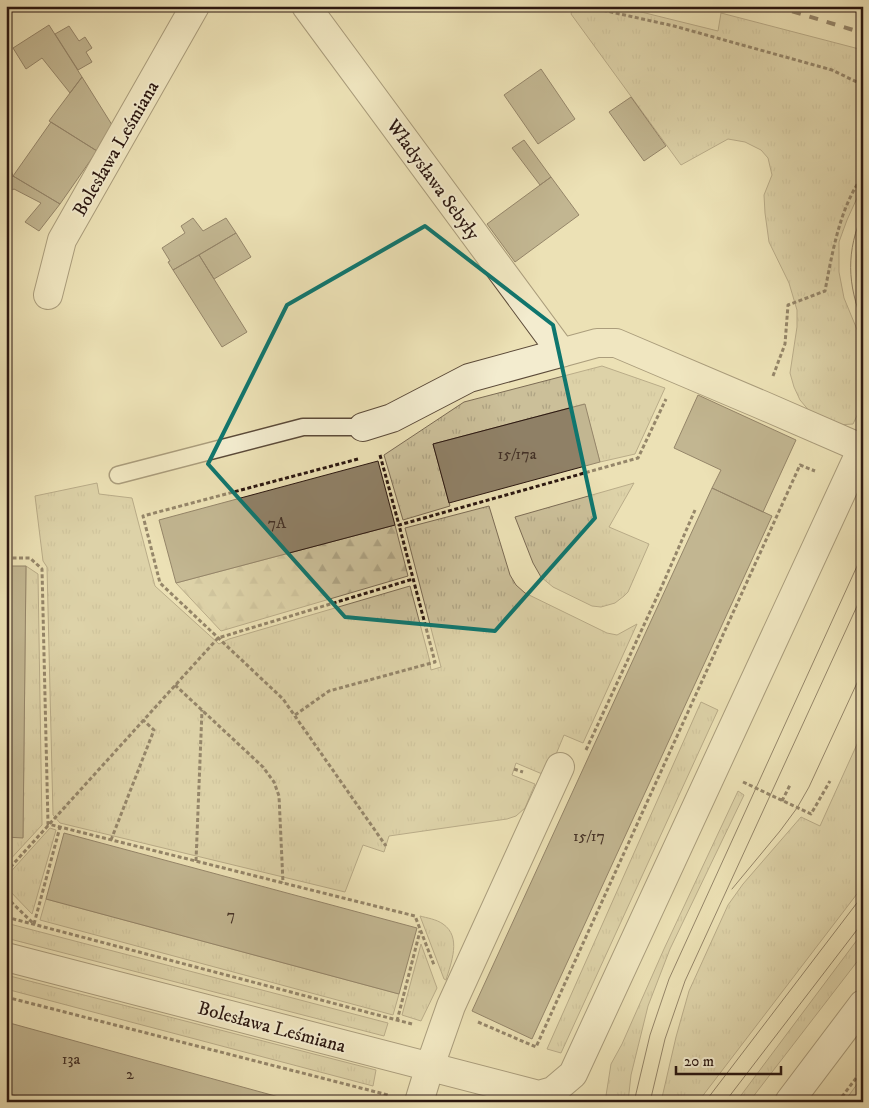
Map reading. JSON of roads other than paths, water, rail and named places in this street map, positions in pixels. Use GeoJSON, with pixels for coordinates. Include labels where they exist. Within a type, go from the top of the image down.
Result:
{"type":"FeatureCollection","features":[{"type":"Feature","properties":{"kind":"street","name":"Bolesława Leśmiana"},"geometry":{"type":"LineString","coordinates":[[48,296],[62,240],[195,6]]}},
{"type":"Feature","properties":{"kind":"street","name":"Władysława Sebyły"},"geometry":{"type":"LineString","coordinates":[[306,6],[562,353]]}},
{"type":"Feature","properties":{"kind":"street"},"geometry":{"type":"LineString","coordinates":[[363,427],[392,418],[469,378],[597,343],[616,343],[862,447]]}},
{"type":"Feature","properties":{"kind":"street","name":"Bolesława Leśmiana"},"geometry":{"type":"LineString","coordinates":[[6,957],[539,1095],[553,1091],[573,1074],[862,447]]}},
{"type":"Feature","properties":{"kind":"street"},"geometry":{"type":"LineString","coordinates":[[419,1102],[451,1006],[560,768]]}},
{"type":"Feature","properties":{"kind":"street"},"geometry":{"type":"LineString","coordinates":[[789,1102],[863,1004]]}},
{"type":"Feature","properties":{"kind":"lane"},"geometry":{"type":"LineString","coordinates":[[118,475],[303,426],[363,427]]}},
{"type":"Feature","properties":{"kind":"tram line"},"geometry":{"type":"LineString","coordinates":[[863,213],[857,227],[851,254],[851,281],[863,323]]}},
{"type":"Feature","properties":{"kind":"tram line"},"geometry":{"type":"LineString","coordinates":[[634,1102],[650,1035],[669,979],[863,553]]}},
{"type":"Feature","properties":{"kind":"tram line"},"geometry":{"type":"LineString","coordinates":[[650,1102],[665,1039],[685,981],[863,593]]}},
{"type":"Feature","properties":{"kind":"tram line"},"geometry":{"type":"LineString","coordinates":[[732,889],[797,808],[809,787],[863,670]]}},
{"type":"Feature","properties":{"kind":"tram line"},"geometry":{"type":"LineString","coordinates":[[705,1102],[863,895]]}},
{"type":"Feature","properties":{"kind":"tram line"},"geometry":{"type":"LineString","coordinates":[[725,1102],[863,922]]}},
{"type":"Feature","properties":{"kind":"railway"},"geometry":{"type":"LineString","coordinates":[[775,6],[863,33]]}}]}
